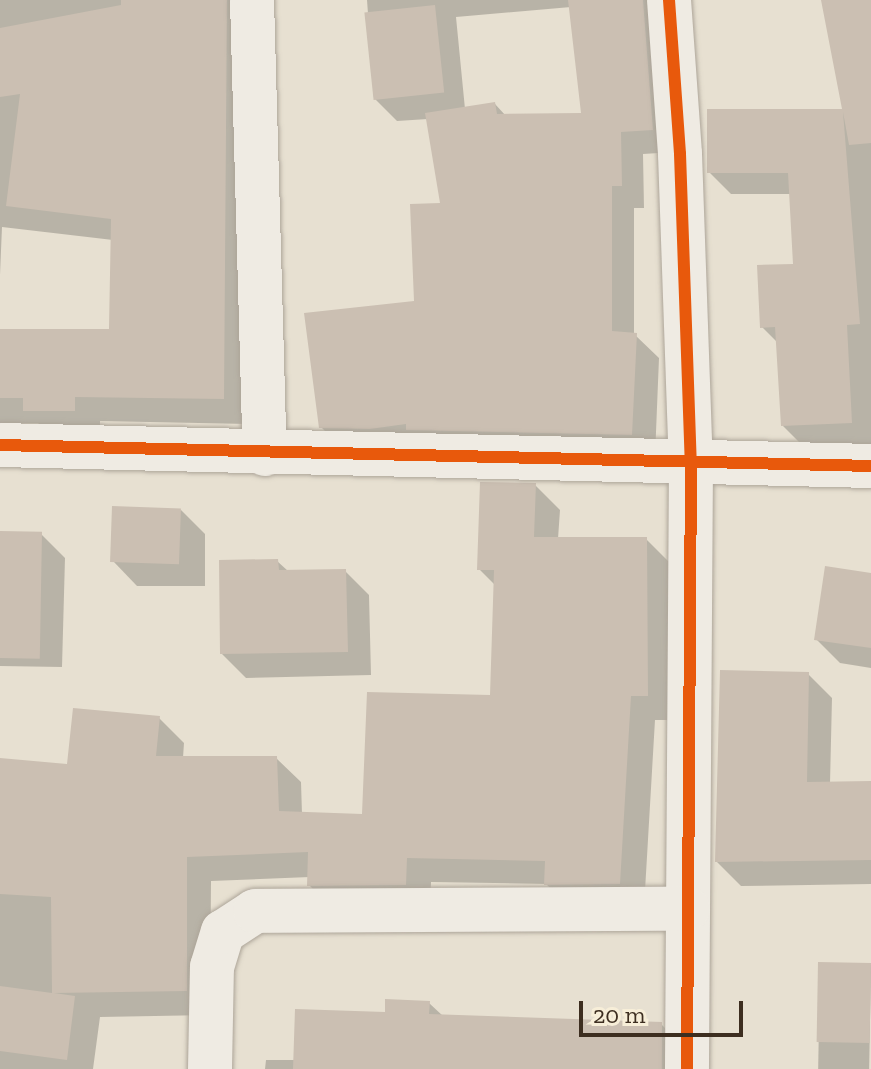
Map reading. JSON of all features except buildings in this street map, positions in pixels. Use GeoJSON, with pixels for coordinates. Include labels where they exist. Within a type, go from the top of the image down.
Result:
{"type":"FeatureCollection","features":[{"type":"Feature","properties":{"kind":"street"},"geometry":{"type":"LineString","coordinates":[[252,0],[265,454]]}},
{"type":"Feature","properties":{"kind":"street"},"geometry":{"type":"LineString","coordinates":[[669,0],[680,154],[691,463],[687,1069]]}},
{"type":"Feature","properties":{"kind":"street"},"geometry":{"type":"LineString","coordinates":[[0,445],[265,454],[871,466]]}},
{"type":"Feature","properties":{"kind":"street"},"geometry":{"type":"LineString","coordinates":[[210,1069],[212,967],[223,932],[255,911],[688,909]]}},
{"type":"Feature","properties":{"kind":"cycle path"},"geometry":{"type":"LineString","coordinates":[[669,0],[680,154],[691,463],[687,1069]]}},
{"type":"Feature","properties":{"kind":"cycle path"},"geometry":{"type":"LineString","coordinates":[[0,445],[871,466]]}}]}
